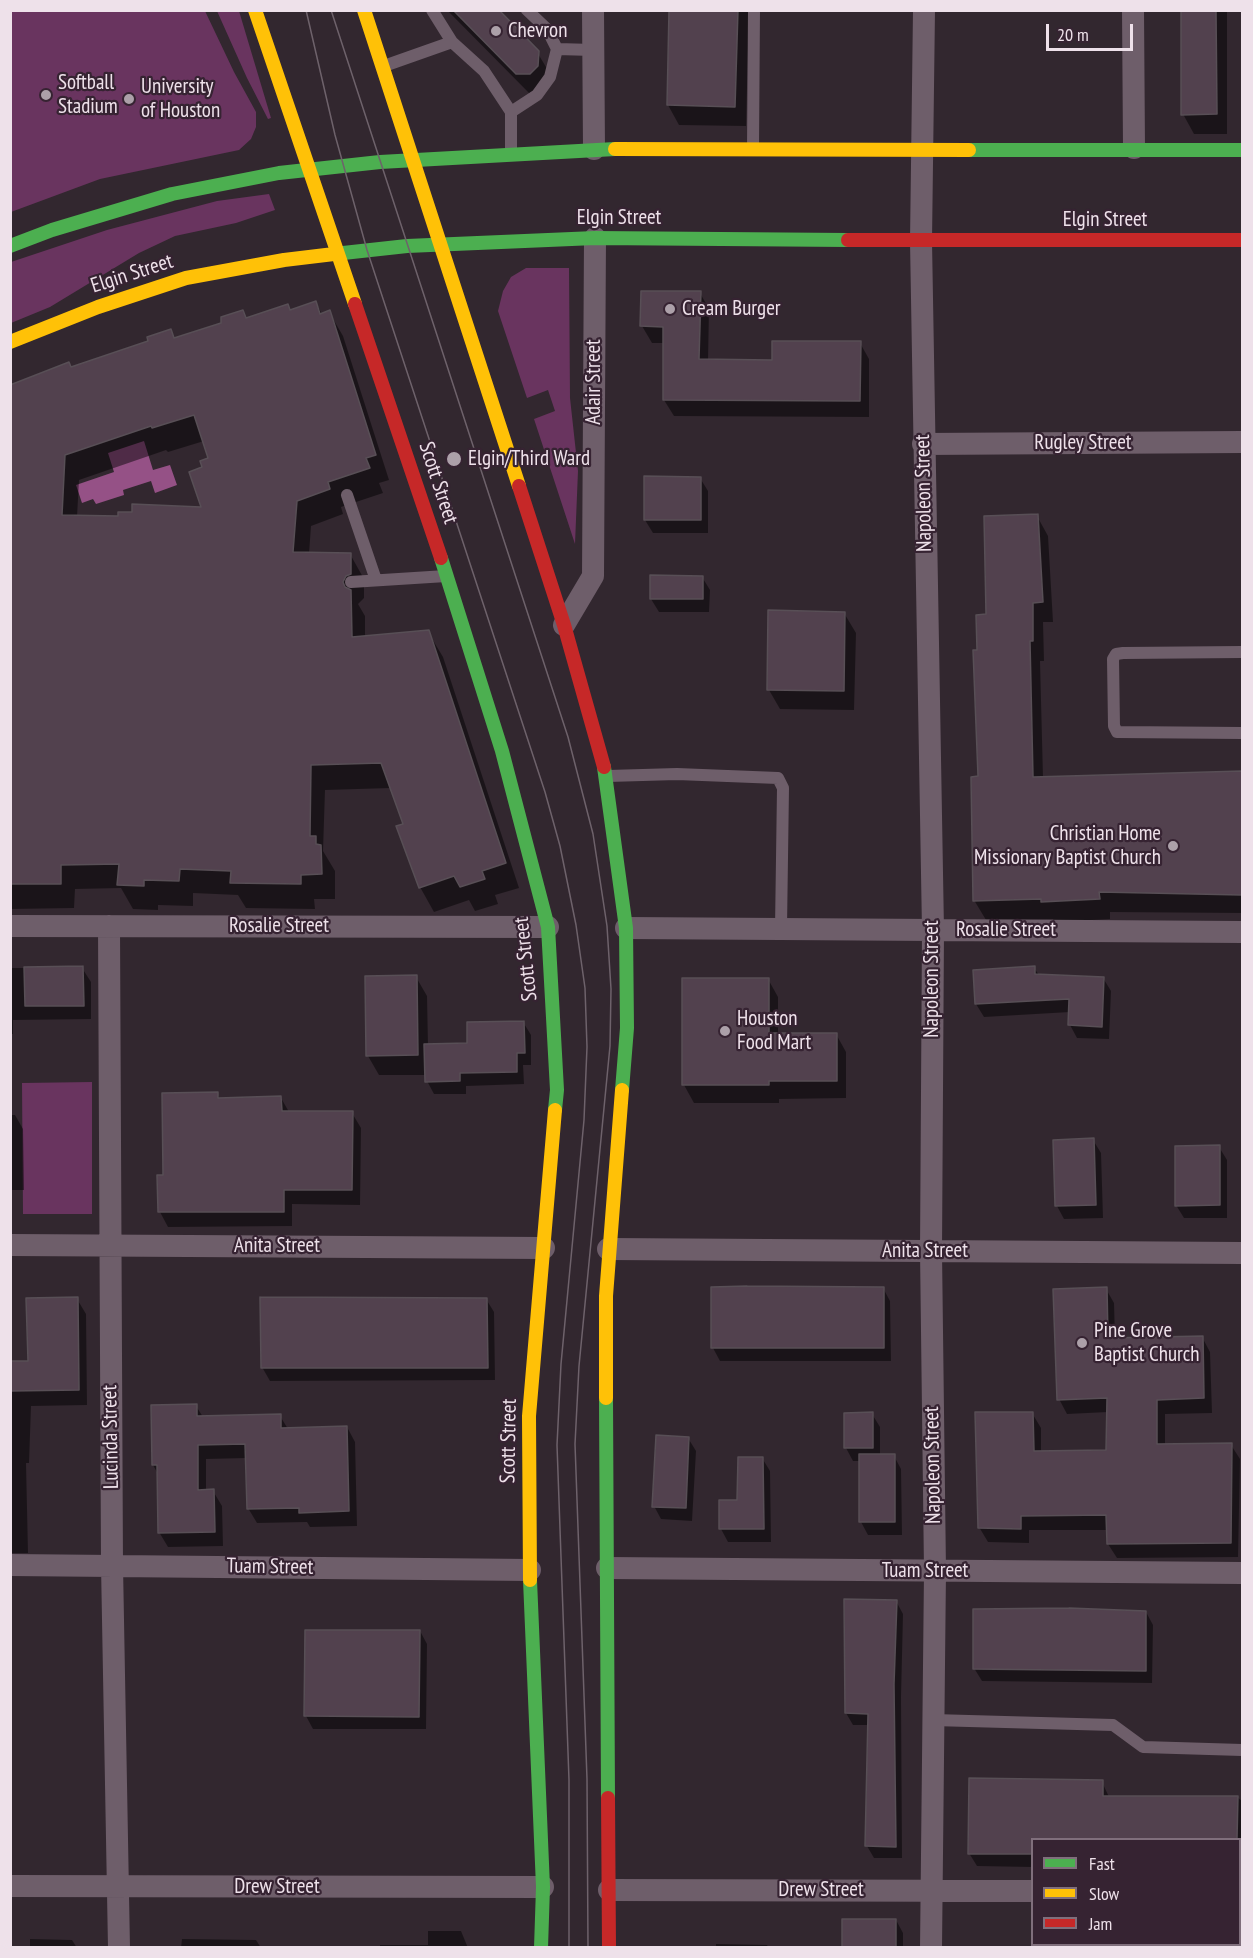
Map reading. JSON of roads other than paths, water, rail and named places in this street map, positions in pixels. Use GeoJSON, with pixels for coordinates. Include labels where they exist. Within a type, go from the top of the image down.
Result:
{"type":"FeatureCollection","features":[{"type":"Feature","properties":{"kind":"main road","name":"Scott Street"},"geometry":{"type":"LineString","coordinates":[[255,10],[307,170],[338,252],[447,576],[502,751],[548,927],[557,1090],[529,1416],[530,1570],[543,1887],[541,1947]]}},
{"type":"Feature","properties":{"kind":"main road"},"geometry":{"type":"LineString","coordinates":[[364,10],[564,625],[607,776],[626,928],[627,1028],[606,1296],[609,1947]]}},
{"type":"Feature","properties":{"kind":"main road"},"geometry":{"type":"LineString","coordinates":[[10,246],[52,230],[172,194],[307,170],[413,160],[594,149],[1134,148],[1242,150]]}},
{"type":"Feature","properties":{"kind":"main road","name":"Elgin Street"},"geometry":{"type":"LineString","coordinates":[[10,342],[98,307],[186,278],[338,252],[440,243],[595,238],[921,241],[1242,240]]}},
{"type":"Feature","properties":{"kind":"street"},"geometry":{"type":"LineString","coordinates":[[593,10],[594,149]]}},
{"type":"Feature","properties":{"kind":"street","name":"Napoleon Street"},"geometry":{"type":"LineString","coordinates":[[924,10],[921,241],[933,930],[931,1251],[935,1571],[932,1947]]}},
{"type":"Feature","properties":{"kind":"street"},"geometry":{"type":"LineString","coordinates":[[1134,10],[1134,148]]}},
{"type":"Feature","properties":{"kind":"street","name":"Adair Street"},"geometry":{"type":"LineString","coordinates":[[564,625],[593,576],[595,238]]}},
{"type":"Feature","properties":{"kind":"street","name":"Rugley Street"},"geometry":{"type":"LineString","coordinates":[[923,444],[1242,442]]}},
{"type":"Feature","properties":{"kind":"street","name":"Rosalie Street"},"geometry":{"type":"LineString","coordinates":[[10,926],[548,927]]}},
{"type":"Feature","properties":{"kind":"street","name":"Lucinda Street"},"geometry":{"type":"LineString","coordinates":[[109,926],[112,1565],[119,1947]]}},
{"type":"Feature","properties":{"kind":"street","name":"Rosalie Street"},"geometry":{"type":"LineString","coordinates":[[626,928],[1242,932]]}},
{"type":"Feature","properties":{"kind":"street","name":"Anita Street"},"geometry":{"type":"LineString","coordinates":[[10,1245],[544,1248]]}},
{"type":"Feature","properties":{"kind":"street","name":"Anita Street"},"geometry":{"type":"LineString","coordinates":[[609,1249],[1242,1253]]}},
{"type":"Feature","properties":{"kind":"street","name":"Tuam Street"},"geometry":{"type":"LineString","coordinates":[[10,1565],[530,1570]]}},
{"type":"Feature","properties":{"kind":"street","name":"Tuam Street"},"geometry":{"type":"LineString","coordinates":[[607,1568],[1242,1573]]}},
{"type":"Feature","properties":{"kind":"street","name":"Drew Street"},"geometry":{"type":"LineString","coordinates":[[10,1886],[543,1887]]}},
{"type":"Feature","properties":{"kind":"street","name":"Drew Street"},"geometry":{"type":"LineString","coordinates":[[609,1890],[1031,1891]]}},
{"type":"Feature","properties":{"kind":"lane"},"geometry":{"type":"LineString","coordinates":[[432,10],[452,42],[484,71],[511,111],[511,154]]}},
{"type":"Feature","properties":{"kind":"lane"},"geometry":{"type":"LineString","coordinates":[[511,111],[537,95],[550,77],[557,49],[547,29],[526,10]]}},
{"type":"Feature","properties":{"kind":"lane"},"geometry":{"type":"LineString","coordinates":[[753,150],[754,10]]}},
{"type":"Feature","properties":{"kind":"lane"},"geometry":{"type":"LineString","coordinates":[[384,66],[452,42]]}},
{"type":"Feature","properties":{"kind":"lane"},"geometry":{"type":"LineString","coordinates":[[557,49],[593,50]]}},
{"type":"Feature","properties":{"kind":"lane"},"geometry":{"type":"LineString","coordinates":[[347,495],[376,580]]}},
{"type":"Feature","properties":{"kind":"lane"},"geometry":{"type":"LineString","coordinates":[[351,582],[447,576]]}},
{"type":"Feature","properties":{"kind":"lane"},"geometry":{"type":"LineString","coordinates":[[1242,652],[1123,653],[1116,654],[1113,659],[1114,726],[1117,732],[1242,734]]}},
{"type":"Feature","properties":{"kind":"lane"},"geometry":{"type":"LineString","coordinates":[[607,776],[677,774],[778,778],[783,788],[780,928]]}},
{"type":"Feature","properties":{"kind":"lane"},"geometry":{"type":"LineString","coordinates":[[933,1720],[1113,1725],[1143,1747],[1242,1750]]}},
{"type":"Feature","properties":{"kind":"tram line"},"geometry":{"type":"LineString","coordinates":[[306,10],[335,135],[367,250],[545,792],[560,846],[576,925],[585,988],[587,1047],[584,1120],[561,1364],[557,1445],[569,1780],[569,1948]]}},
{"type":"Feature","properties":{"kind":"tram line"},"geometry":{"type":"LineString","coordinates":[[331,10],[568,737],[593,834],[607,926],[611,989],[610,1046],[579,1366],[575,1444],[587,1779],[588,1948]]}},
{"type":"Feature","properties":{"kind":"place","name":"Chevron"},"geometry":{"type":"Point","coordinates":[496,31]}},
{"type":"Feature","properties":{"kind":"place","name":"Softball Stadium"},"geometry":{"type":"Point","coordinates":[46,95]}},
{"type":"Feature","properties":{"kind":"place","name":"University of Houston"},"geometry":{"type":"Point","coordinates":[129,99]}},
{"type":"Feature","properties":{"kind":"place","name":"Cream Burger"},"geometry":{"type":"Point","coordinates":[670,309]}},
{"type":"Feature","properties":{"kind":"place","name":"Elgin/Third Ward"},"geometry":{"type":"Point","coordinates":[454,459]}},
{"type":"Feature","properties":{"kind":"place","name":"Christian Home Missionary Baptist Church"},"geometry":{"type":"Point","coordinates":[1173,846]}},
{"type":"Feature","properties":{"kind":"place","name":"Houston Food Mart"},"geometry":{"type":"Point","coordinates":[725,1031]}},
{"type":"Feature","properties":{"kind":"place","name":"Pine Grove Baptist Church"},"geometry":{"type":"Point","coordinates":[1082,1343]}}]}
